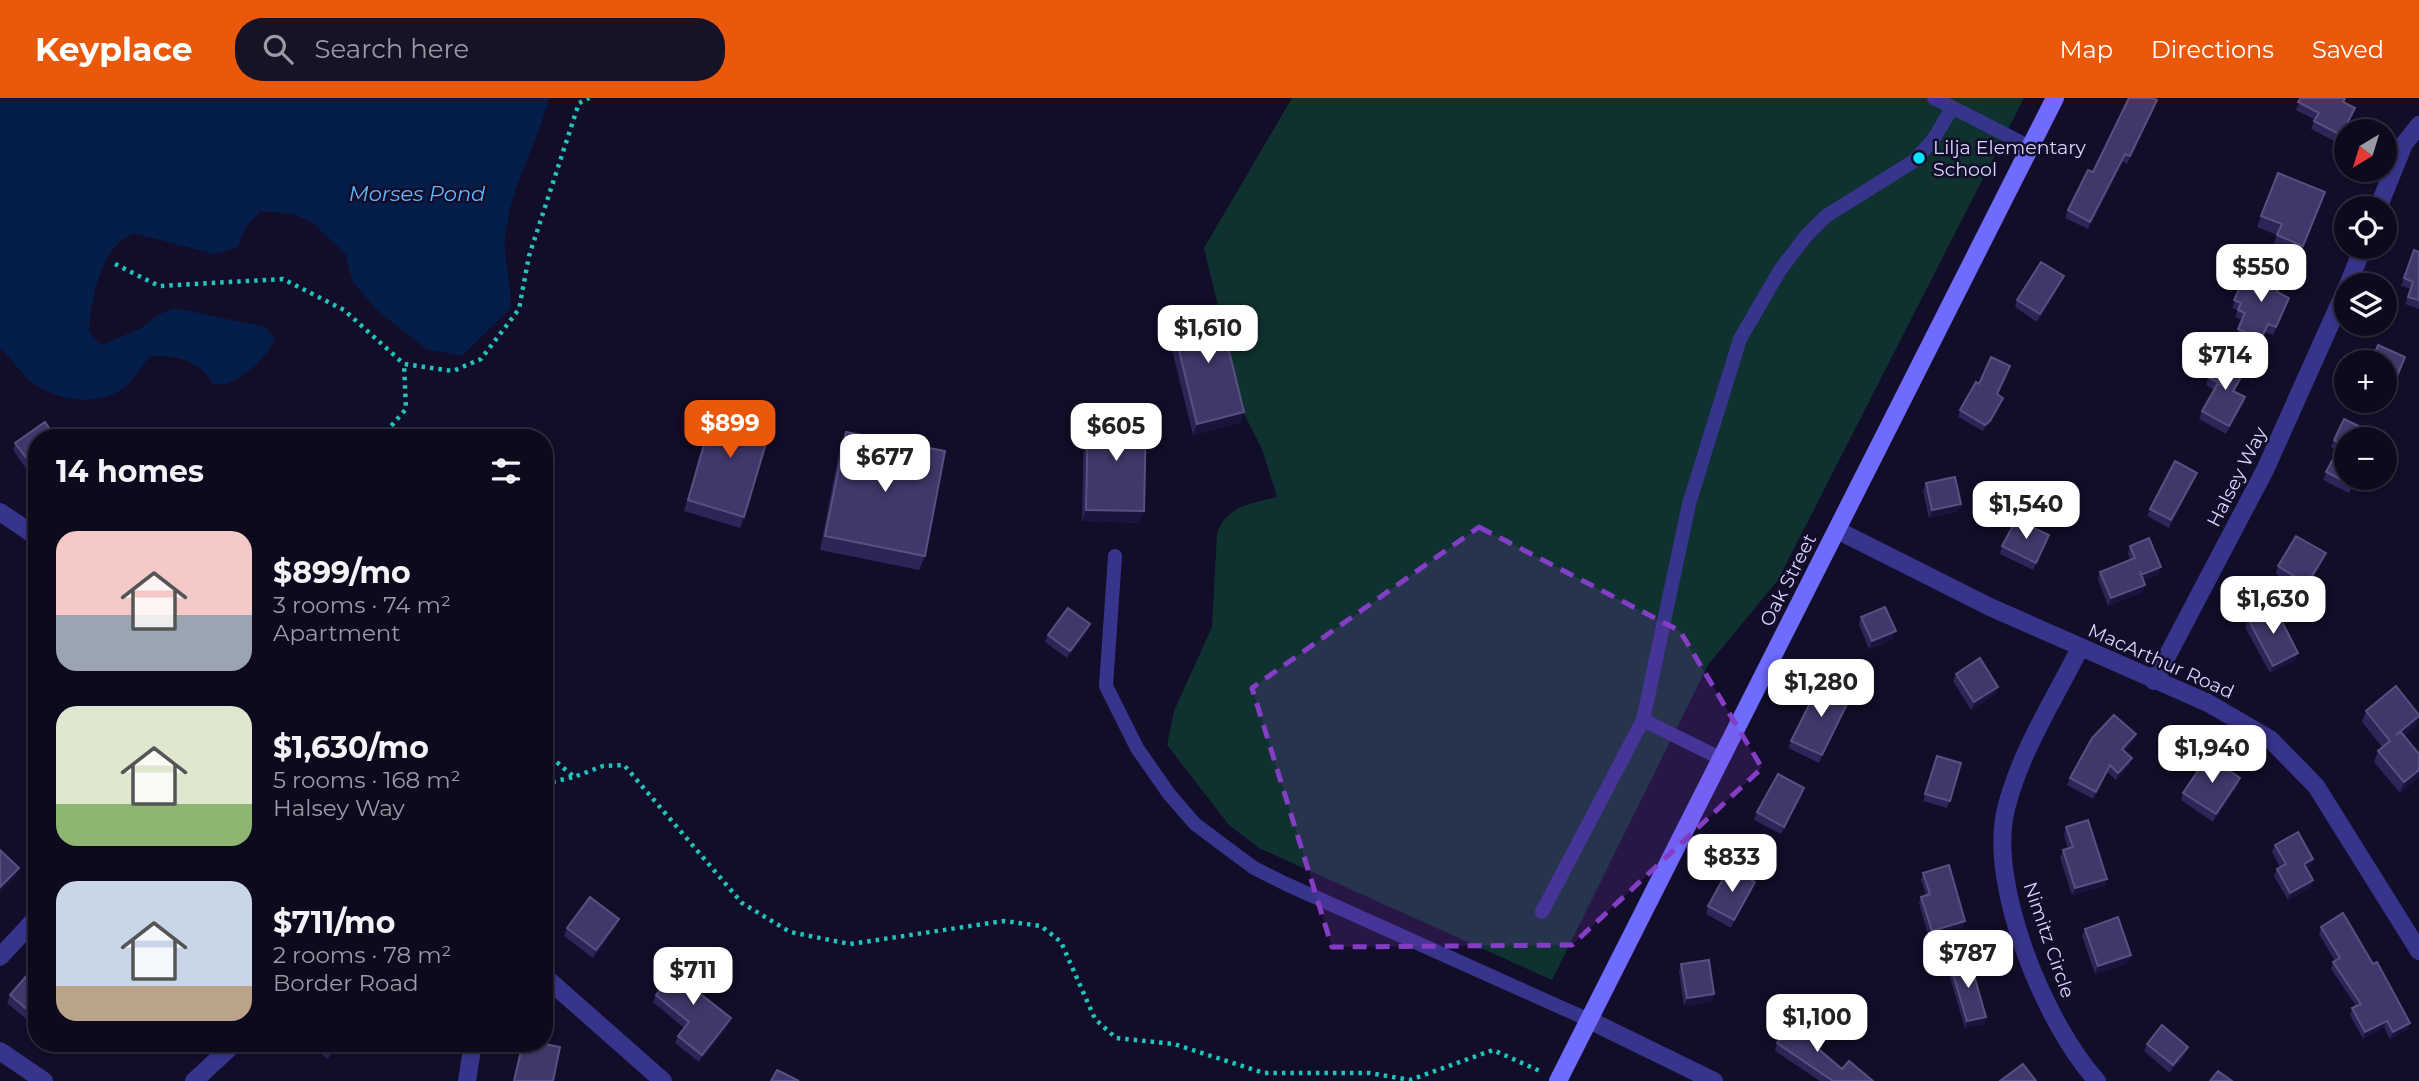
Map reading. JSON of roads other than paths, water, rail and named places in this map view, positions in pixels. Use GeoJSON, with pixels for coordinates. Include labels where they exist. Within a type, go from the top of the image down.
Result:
{"type":"FeatureCollection","features":[{"type":"Feature","properties":{"kind":"street","name":"Oak Street"},"geometry":{"type":"LineString","coordinates":[[1558,1080],[2055,98]]}},
{"type":"Feature","properties":{"kind":"street"},"geometry":{"type":"LineString","coordinates":[[2383,196],[2404,144],[2419,125]]}},
{"type":"Feature","properties":{"kind":"street","name":"Halsey Way"},"geometry":{"type":"LineString","coordinates":[[2154,681],[2265,470],[2334,315]]}},
{"type":"Feature","properties":{"kind":"street"},"geometry":{"type":"LineString","coordinates":[[0,512],[28,531]]}},
{"type":"Feature","properties":{"kind":"street","name":"MacArthur Road"},"geometry":{"type":"LineString","coordinates":[[1837,530],[1949,588],[2239,719],[2270,739],[2294,760],[2334,811],[2419,951]]}},
{"type":"Feature","properties":{"kind":"street","name":"Nimitz Circle"},"geometry":{"type":"LineString","coordinates":[[2080,648],[2018,774],[2006,810],[2002,840],[2008,893],[2035,976],[2063,1037],[2097,1081]]}},
{"type":"Feature","properties":{"kind":"street"},"geometry":{"type":"LineString","coordinates":[[0,957],[28,927]]}},
{"type":"Feature","properties":{"kind":"street"},"geometry":{"type":"LineString","coordinates":[[553,984],[663,1081]]}},
{"type":"Feature","properties":{"kind":"street"},"geometry":{"type":"LineString","coordinates":[[1589,1020],[1714,1081]]}},
{"type":"Feature","properties":{"kind":"street"},"geometry":{"type":"LineString","coordinates":[[0,1051],[44,1081]]}},
{"type":"Feature","properties":{"kind":"street"},"geometry":{"type":"LineString","coordinates":[[194,1081],[225,1052]]}},
{"type":"Feature","properties":{"kind":"street"},"geometry":{"type":"LineString","coordinates":[[467,1081],[472,1052]]}},
{"type":"Feature","properties":{"kind":"lane"},"geometry":{"type":"LineString","coordinates":[[1934,98],[2030,147]]}},
{"type":"Feature","properties":{"kind":"lane"},"geometry":{"type":"LineString","coordinates":[[1542,912],[1643,720],[1689,504],[1740,339],[1780,271],[1806,236],[1826,216],[1887,181],[1914,160],[1933,140],[1952,108]]}},
{"type":"Feature","properties":{"kind":"lane"},"geometry":{"type":"LineString","coordinates":[[1115,556],[1106,685],[1137,748],[1169,794],[1195,824],[1243,861],[1286,884],[1589,1020]]}},
{"type":"Feature","properties":{"kind":"lane"},"geometry":{"type":"LineString","coordinates":[[1643,720],[1720,758]]}},
{"type":"Feature","properties":{"kind":"water","name":"Morses Pond"},"geometry":{"type":"Polygon","coordinates":[[[0,98],[549,98],[508,220],[505,248],[510,309],[462,356],[426,349],[378,311],[352,281],[346,255],[313,223],[294,214],[261,211],[246,227],[237,248],[215,254],[133,233],[112,250],[95,290],[89,332],[102,345],[141,328],[159,314],[175,308],[266,327],[275,339],[265,355],[250,370],[223,384],[214,385],[201,370],[187,361],[150,356],[126,386],[116,393],[80,400],[56,395],[29,380],[0,349],[0,98]]]}},
{"type":"Feature","properties":{"kind":"place","name":"Lilja Elementary School"},"geometry":{"type":"Point","coordinates":[1919,158]}}]}
